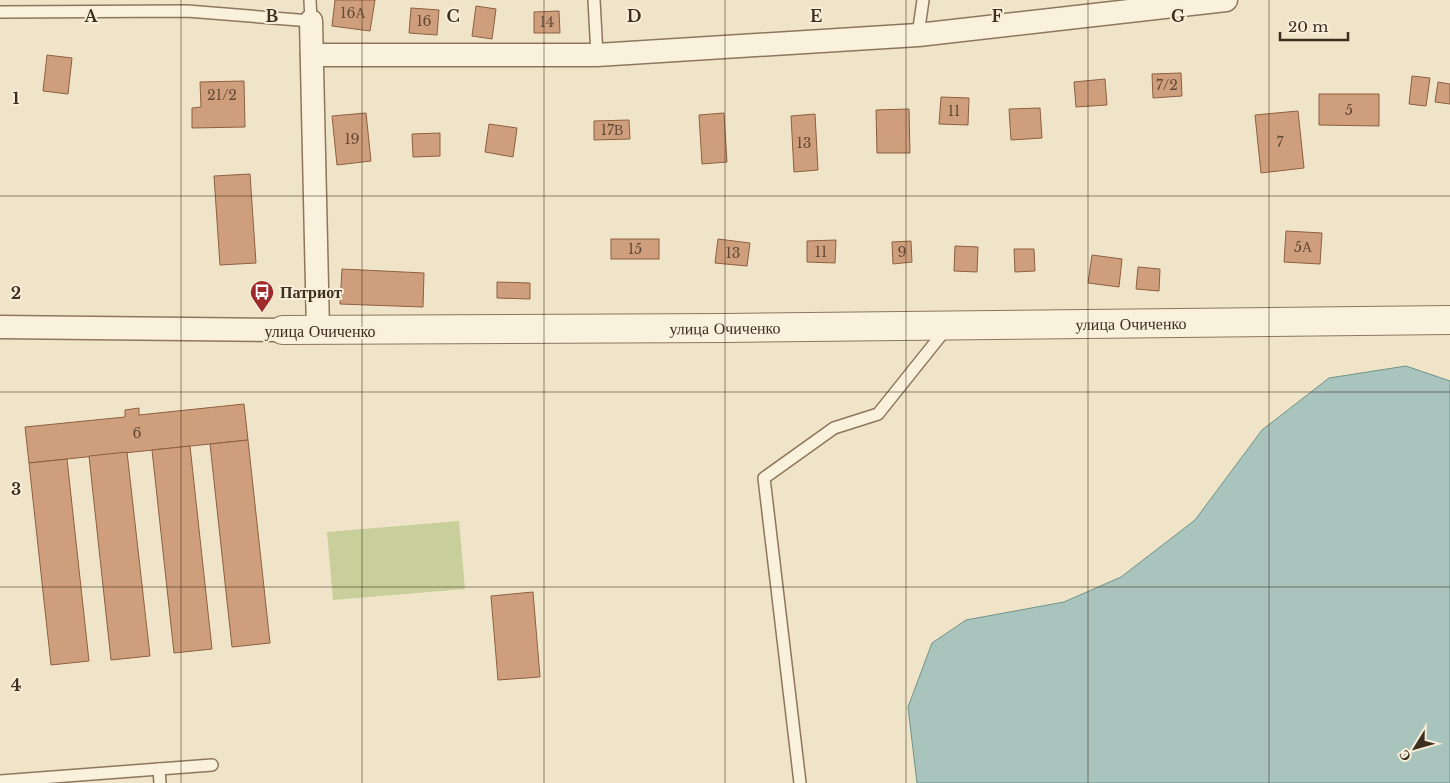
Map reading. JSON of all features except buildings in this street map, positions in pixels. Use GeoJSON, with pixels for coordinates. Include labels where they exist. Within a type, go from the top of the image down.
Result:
{"type":"FeatureCollection","features":[{"type":"Feature","properties":{"kind":"street"},"geometry":{"type":"LineString","coordinates":[[312,55],[597,55],[918,35],[1226,0]]}},
{"type":"Feature","properties":{"kind":"street"},"geometry":{"type":"LineString","coordinates":[[311,10],[318,331]]}},
{"type":"Feature","properties":{"kind":"street","name":"улица Очиченко"},"geometry":{"type":"LineString","coordinates":[[0,327],[318,331],[1450,320]]}},
{"type":"Feature","properties":{"kind":"lane"},"geometry":{"type":"LineString","coordinates":[[594,0],[597,55]]}},
{"type":"Feature","properties":{"kind":"lane"},"geometry":{"type":"LineString","coordinates":[[918,35],[923,0]]}},
{"type":"Feature","properties":{"kind":"lane"},"geometry":{"type":"LineString","coordinates":[[0,12],[311,10]]}},
{"type":"Feature","properties":{"kind":"lane"},"geometry":{"type":"LineString","coordinates":[[800,783],[764,478],[834,428],[878,414],[948,326]]}},
{"type":"Feature","properties":{"kind":"lane"},"geometry":{"type":"LineString","coordinates":[[0,781],[212,765]]}},
{"type":"Feature","properties":{"kind":"lane"},"geometry":{"type":"LineString","coordinates":[[159,769],[160,783]]}},
{"type":"Feature","properties":{"kind":"green space"},"geometry":{"type":"Polygon","coordinates":[[[459,521],[465,589],[333,600],[327,532],[459,521]]]}},
{"type":"Feature","properties":{"kind":"water"},"geometry":{"type":"Polygon","coordinates":[[[1406,366],[1450,381],[1450,783],[917,783],[908,707],[932,643],[966,620],[1064,602],[1121,577],[1195,520],[1262,430],[1329,378],[1406,366]]]}},
{"type":"Feature","properties":{"kind":"place","name":"Патриот"},"geometry":{"type":"Point","coordinates":[262,313]}}]}
